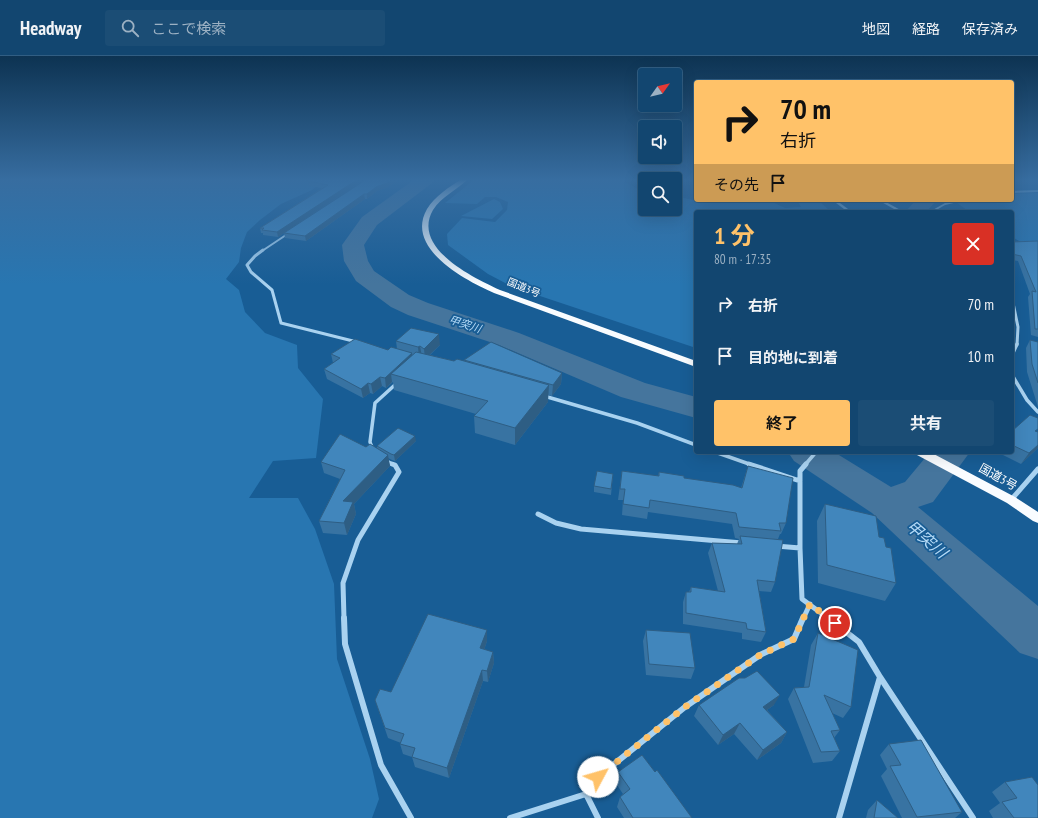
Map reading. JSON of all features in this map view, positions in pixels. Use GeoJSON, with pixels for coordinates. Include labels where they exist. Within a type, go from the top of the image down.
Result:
{"type":"FeatureCollection","features":[{"type":"Feature","properties":{"kind":"highway","name":"国道3号"},"geometry":{"type":"LineString","coordinates":[[429,215],[426,225],[427,234],[434,249],[448,263],[470,278],[506,295],[694,363]]}},
{"type":"Feature","properties":{"kind":"highway","name":"国道3号"},"geometry":{"type":"LineString","coordinates":[[925,454],[1011,500],[1038,518]]}},
{"type":"Feature","properties":{"kind":"street"},"geometry":{"type":"LineString","coordinates":[[292,230],[255,256],[247,264],[251,272],[272,290],[282,323],[286,326],[362,343]]}},
{"type":"Feature","properties":{"kind":"street"},"geometry":{"type":"LineString","coordinates":[[1014,309],[1018,331],[1017,348],[1014,352]]}},
{"type":"Feature","properties":{"kind":"street"},"geometry":{"type":"LineString","coordinates":[[404,376],[375,403],[370,442],[374,453],[395,465],[399,472],[358,540],[343,583],[345,644],[381,766],[411,818]]}},
{"type":"Feature","properties":{"kind":"street"},"geometry":{"type":"LineString","coordinates":[[1014,378],[1027,400],[1038,412]]}},
{"type":"Feature","properties":{"kind":"street"},"geometry":{"type":"LineString","coordinates":[[540,395],[637,424],[694,444]]}},
{"type":"Feature","properties":{"kind":"street"},"geometry":{"type":"LineString","coordinates":[[721,454],[800,481]]}},
{"type":"Feature","properties":{"kind":"street"},"geometry":{"type":"LineString","coordinates":[[814,454],[800,471],[800,548],[802,599],[859,642],[973,818]]}},
{"type":"Feature","properties":{"kind":"street"},"geometry":{"type":"LineString","coordinates":[[1011,500],[1038,469]]}},
{"type":"Feature","properties":{"kind":"street"},"geometry":{"type":"LineString","coordinates":[[538,514],[556,523],[581,529],[745,543]]}},
{"type":"Feature","properties":{"kind":"street"},"geometry":{"type":"LineString","coordinates":[[768,545],[800,548]]}},
{"type":"Feature","properties":{"kind":"street"},"geometry":{"type":"LineString","coordinates":[[510,818],[586,794],[598,777],[685,707],[760,655],[794,639],[810,604]]}},
{"type":"Feature","properties":{"kind":"street"},"geometry":{"type":"LineString","coordinates":[[839,818],[880,676]]}},
{"type":"Feature","properties":{"kind":"street"},"geometry":{"type":"LineString","coordinates":[[586,794],[598,818]]}},
{"type":"Feature","properties":{"kind":"shaded area"},"geometry":{"type":"Polygon","coordinates":[[[0,215],[267,215],[247,232],[241,248],[239,262],[226,279],[239,290],[245,312],[265,333],[297,345],[298,368],[323,399],[316,458],[273,461],[249,498],[298,498],[315,529],[334,584],[337,659],[370,759],[379,799],[372,818],[0,818],[0,215]]]}},
{"type":"Feature","properties":{"kind":"shaded area"},"geometry":{"type":"Polygon","coordinates":[[[464,215],[497,215],[492,219],[461,216],[464,215]]]}},
{"type":"Feature","properties":{"kind":"shaded area"},"geometry":{"type":"Polygon","coordinates":[[[502,215],[682,216],[682,215],[694,215],[694,347],[513,287],[488,274],[448,245],[447,234],[462,218],[495,222],[502,215]]]}},
{"type":"Feature","properties":{"kind":"shaded area"},"geometry":{"type":"Polygon","coordinates":[[[1014,215],[1038,215],[1038,245],[1021,242],[1014,238],[1014,215]]]}},
{"type":"Feature","properties":{"kind":"building"},"geometry":{"type":"Polygon","coordinates":[[[281,215],[304,215],[277,232],[262,230],[264,228],[260,228],[281,215]]]}},
{"type":"Feature","properties":{"kind":"building"},"geometry":{"type":"Polygon","coordinates":[[[312,215],[335,215],[305,236],[284,233],[312,215]]]}},
{"type":"Feature","properties":{"kind":"building"},"geometry":{"type":"Polygon","coordinates":[[[1038,241],[1038,329],[1035,329],[1032,291],[1036,292],[1021,256],[1014,254],[1014,242],[1038,241]]]}},
{"type":"Feature","properties":{"kind":"building"},"geometry":{"type":"Polygon","coordinates":[[[411,328],[439,334],[424,349],[420,346],[418,347],[396,341],[411,328]]]}},
{"type":"Feature","properties":{"kind":"building"},"geometry":{"type":"Polygon","coordinates":[[[355,339],[388,350],[391,347],[412,353],[385,378],[380,377],[371,384],[368,383],[361,389],[324,369],[340,358],[331,354],[355,339]]]}},
{"type":"Feature","properties":{"kind":"building"},"geometry":{"type":"Polygon","coordinates":[[[1030,340],[1038,342],[1038,383],[1032,364],[1030,340]]]}},
{"type":"Feature","properties":{"kind":"building"},"geometry":{"type":"Polygon","coordinates":[[[491,342],[562,373],[553,385],[464,360],[491,342]]]}},
{"type":"Feature","properties":{"kind":"building"},"geometry":{"type":"Polygon","coordinates":[[[416,352],[454,361],[457,359],[549,385],[515,428],[474,416],[488,401],[391,374],[416,352]]]}},
{"type":"Feature","properties":{"kind":"building"},"geometry":{"type":"Polygon","coordinates":[[[1030,415],[1038,418],[1038,429],[1035,431],[1038,432],[1038,445],[1029,453],[1014,446],[1014,429],[1030,415]]]}},
{"type":"Feature","properties":{"kind":"building"},"geometry":{"type":"Polygon","coordinates":[[[398,428],[415,436],[394,455],[377,446],[398,428]]]}},
{"type":"Feature","properties":{"kind":"building"},"geometry":{"type":"Polygon","coordinates":[[[340,434],[366,447],[370,444],[388,455],[343,501],[353,502],[344,523],[319,521],[345,470],[321,462],[340,434]]]}},
{"type":"Feature","properties":{"kind":"building"},"geometry":{"type":"Polygon","coordinates":[[[748,466],[793,478],[786,523],[779,523],[781,531],[739,527],[736,513],[650,500],[649,508],[623,504],[625,489],[620,489],[622,471],[659,476],[659,472],[684,476],[684,478],[733,485],[742,488],[748,466]]]}},
{"type":"Feature","properties":{"kind":"building"},"geometry":{"type":"Polygon","coordinates":[[[597,471],[613,474],[611,489],[594,486],[597,471]]]}},
{"type":"Feature","properties":{"kind":"building"},"geometry":{"type":"Polygon","coordinates":[[[825,504],[876,516],[879,537],[884,538],[886,547],[891,548],[896,583],[827,565],[825,504]]]}},
{"type":"Feature","properties":{"kind":"building"},"geometry":{"type":"Polygon","coordinates":[[[740,536],[783,540],[775,582],[757,580],[766,632],[747,629],[746,623],[686,613],[686,592],[691,592],[691,587],[725,592],[712,543],[742,544],[740,536]]]}},
{"type":"Feature","properties":{"kind":"building"},"geometry":{"type":"Polygon","coordinates":[[[428,614],[487,630],[480,648],[493,652],[487,671],[482,670],[447,768],[412,757],[415,748],[400,744],[404,734],[385,728],[375,700],[380,689],[391,692],[428,614]]]}},
{"type":"Feature","properties":{"kind":"building"},"geometry":{"type":"Polygon","coordinates":[[[646,630],[690,633],[695,668],[649,664],[646,630]]]}},
{"type":"Feature","properties":{"kind":"building"},"geometry":{"type":"Polygon","coordinates":[[[818,633],[858,650],[851,707],[824,695],[840,730],[831,731],[840,751],[821,752],[794,688],[809,687],[818,633]]]}},
{"type":"Feature","properties":{"kind":"building"},"geometry":{"type":"Polygon","coordinates":[[[757,671],[780,695],[763,707],[787,732],[763,750],[740,723],[723,735],[699,705],[739,678],[745,678],[757,671]]]}},
{"type":"Feature","properties":{"kind":"building"},"geometry":{"type":"Polygon","coordinates":[[[921,740],[962,812],[917,817],[890,766],[901,765],[889,744],[921,740]]]}},
{"type":"Feature","properties":{"kind":"building"},"geometry":{"type":"Polygon","coordinates":[[[642,755],[655,772],[657,770],[692,818],[633,818],[620,797],[630,789],[618,772],[642,755]]]}},
{"type":"Feature","properties":{"kind":"building"},"geometry":{"type":"Polygon","coordinates":[[[1032,777],[1038,785],[1038,818],[1014,818],[1002,802],[1017,798],[1005,782],[1032,777]]]}},
{"type":"Feature","properties":{"kind":"building"},"geometry":{"type":"Polygon","coordinates":[[[877,800],[898,818],[874,818],[877,800]]]}},
{"type":"Feature","properties":{"kind":"waterway","name":"甲突川"},"geometry":{"type":"LineString","coordinates":[[378,215],[369,221],[353,245],[356,261],[365,276],[400,301],[418,309],[509,339],[633,390],[694,407]]}},
{"type":"Feature","properties":{"kind":"waterway","name":"甲突川"},"geometry":{"type":"LineString","coordinates":[[810,454],[886,503]]}},
{"type":"Feature","properties":{"kind":"waterway"},"geometry":{"type":"LineString","coordinates":[[886,503],[919,492],[949,454]]}},
{"type":"Feature","properties":{"kind":"waterway","name":"甲突川"},"geometry":{"type":"LineString","coordinates":[[886,503],[1038,637]]}},
{"type":"Feature","properties":{"kind":"route"},"geometry":{"type":"LineString","coordinates":[[598,777],[685,707],[760,655],[794,639],[810,604],[835,623]]}}]}
